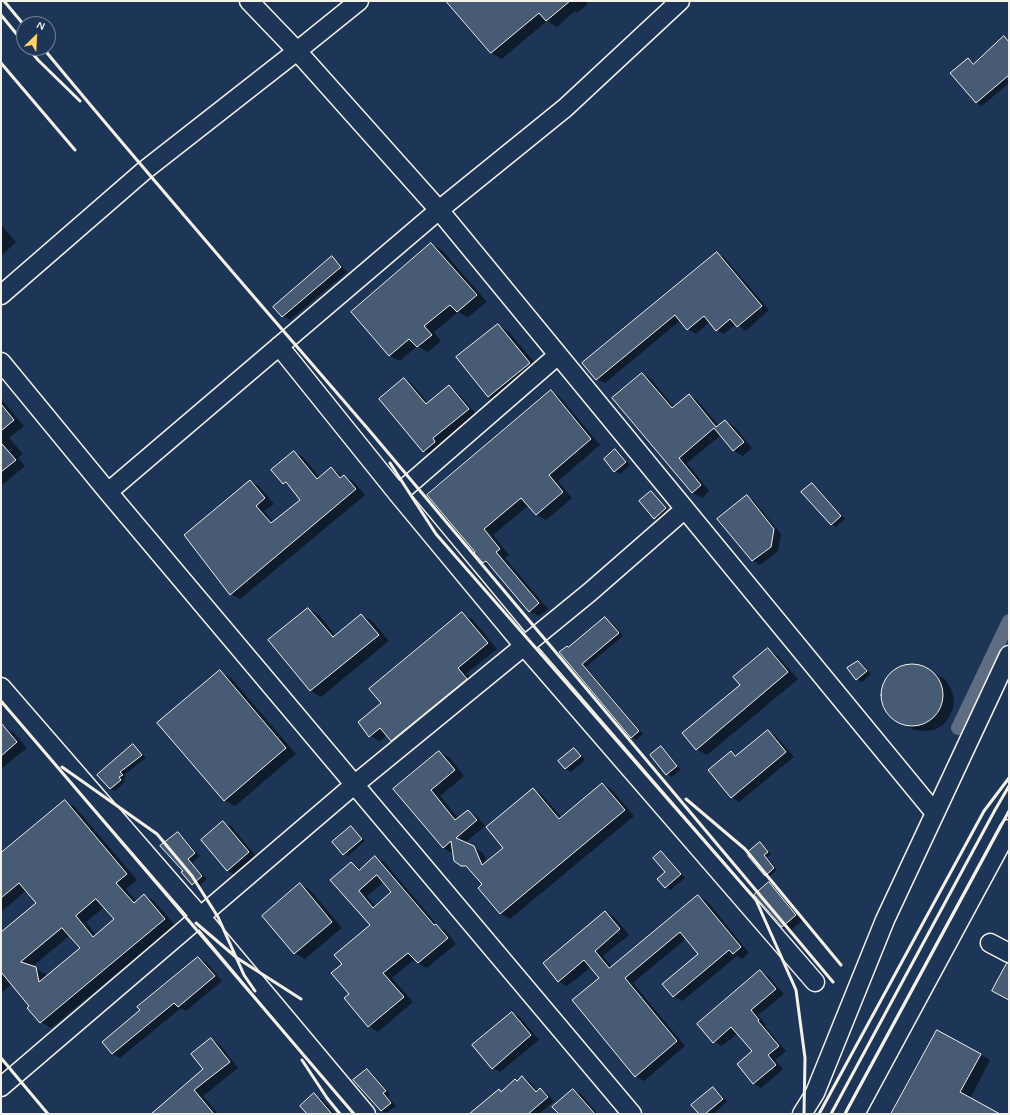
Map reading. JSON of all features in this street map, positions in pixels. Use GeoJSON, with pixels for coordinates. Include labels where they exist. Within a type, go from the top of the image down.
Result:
{"type":"FeatureCollection","features":[{"type":"Feature","properties":{"kind":"street"},"geometry":{"type":"LineString","coordinates":[[249,1],[297,51],[438,210],[935,813]]}},
{"type":"Feature","properties":{"kind":"street"},"geometry":{"type":"LineString","coordinates":[[1,295],[145,170],[359,1]]}},
{"type":"Feature","properties":{"kind":"street"},"geometry":{"type":"LineString","coordinates":[[108,492],[438,210],[566,108],[680,1]]}},
{"type":"Feature","properties":{"kind":"street"},"geometry":{"type":"LineString","coordinates":[[279,346],[398,494],[524,646],[815,982]]}},
{"type":"Feature","properties":{"kind":"street"},"geometry":{"type":"LineString","coordinates":[[398,494],[558,355]]}},
{"type":"Feature","properties":{"kind":"street"},"geometry":{"type":"LineString","coordinates":[[1,362],[625,1112]]}},
{"type":"Feature","properties":{"kind":"street"},"geometry":{"type":"LineString","coordinates":[[1,1087],[354,785],[590,592],[685,509]]}},
{"type":"Feature","properties":{"kind":"street"},"geometry":{"type":"LineString","coordinates":[[802,1114],[815,1094],[885,920],[1009,655]]}},
{"type":"Feature","properties":{"kind":"street"},"geometry":{"type":"LineString","coordinates":[[1,687],[200,916],[366,1114]]}},
{"type":"Feature","properties":{"kind":"street"},"geometry":{"type":"LineString","coordinates":[[855,1114],[1009,828]]}},
{"type":"Feature","properties":{"kind":"street"},"geometry":{"type":"LineString","coordinates":[[990,943],[1009,953]]}},
{"type":"Feature","properties":{"kind":"building"},"geometry":{"type":"Polygon","coordinates":[[[446,1],[570,1],[546,21],[539,13],[491,53],[446,1]]]}},
{"type":"Feature","properties":{"kind":"building"},"geometry":{"type":"Polygon","coordinates":[[[1004,36],[1009,42],[1009,75],[976,103],[950,73],[968,58],[973,64],[1004,36]]]}},
{"type":"Feature","properties":{"kind":"building"},"geometry":{"type":"Polygon","coordinates":[[[431,243],[477,295],[457,312],[450,305],[424,326],[432,335],[417,347],[409,339],[389,356],[351,312],[431,243]]]}},
{"type":"Feature","properties":{"kind":"building"},"geometry":{"type":"Polygon","coordinates":[[[717,252],[762,306],[737,327],[730,319],[716,331],[704,316],[687,330],[675,315],[596,380],[582,363],[717,252]]]}},
{"type":"Feature","properties":{"kind":"building"},"geometry":{"type":"Polygon","coordinates":[[[332,256],[341,267],[282,317],[273,307],[332,256]]]}},
{"type":"Feature","properties":{"kind":"building"},"geometry":{"type":"Polygon","coordinates":[[[498,324],[530,363],[488,397],[456,357],[498,324]]]}},
{"type":"Feature","properties":{"kind":"building"},"geometry":{"type":"Polygon","coordinates":[[[642,373],[672,408],[689,394],[716,427],[725,420],[744,442],[733,451],[714,428],[679,458],[701,485],[692,493],[612,398],[642,373]]]}},
{"type":"Feature","properties":{"kind":"building"},"geometry":{"type":"Polygon","coordinates":[[[404,378],[426,404],[449,385],[469,409],[433,438],[435,442],[423,452],[379,399],[404,378]]]}},
{"type":"Feature","properties":{"kind":"building"},"geometry":{"type":"Polygon","coordinates":[[[551,390],[591,439],[549,475],[563,492],[536,515],[521,498],[484,529],[500,549],[496,552],[539,603],[529,612],[486,561],[483,563],[474,553],[475,552],[427,495],[551,390]]]}},
{"type":"Feature","properties":{"kind":"building"},"geometry":{"type":"Polygon","coordinates":[[[1,404],[14,420],[1,431],[1,404]]]}},
{"type":"Feature","properties":{"kind":"building"},"geometry":{"type":"Polygon","coordinates":[[[1,443],[16,460],[1,472],[1,443]]]}},
{"type":"Feature","properties":{"kind":"building"},"geometry":{"type":"Polygon","coordinates":[[[615,449],[626,462],[614,472],[604,459],[615,449]]]}},
{"type":"Feature","properties":{"kind":"building"},"geometry":{"type":"Polygon","coordinates":[[[294,451],[317,479],[331,467],[340,478],[344,475],[356,489],[230,595],[184,535],[250,480],[265,498],[256,506],[271,523],[300,500],[286,482],[283,484],[271,470],[294,451]]]}},
{"type":"Feature","properties":{"kind":"building"},"geometry":{"type":"Polygon","coordinates":[[[812,483],[841,516],[831,525],[801,492],[812,483]]]}},
{"type":"Feature","properties":{"kind":"building"},"geometry":{"type":"Polygon","coordinates":[[[651,491],[666,508],[654,519],[639,501],[651,491]]]}},
{"type":"Feature","properties":{"kind":"building"},"geometry":{"type":"Polygon","coordinates":[[[747,495],[774,529],[771,547],[752,561],[717,519],[747,495]]]}},
{"type":"Feature","properties":{"kind":"building"},"geometry":{"type":"Polygon","coordinates":[[[308,608],[333,637],[361,614],[379,635],[310,691],[268,640],[308,608]]]}},
{"type":"Feature","properties":{"kind":"building"},"geometry":{"type":"Polygon","coordinates":[[[462,612],[488,643],[458,668],[467,679],[391,741],[380,728],[369,737],[358,722],[381,703],[369,689],[462,612]]]}},
{"type":"Feature","properties":{"kind":"building"},"geometry":{"type":"Polygon","coordinates":[[[605,617],[619,633],[582,664],[639,731],[631,738],[559,652],[567,646],[568,647],[605,617]]]}},
{"type":"Feature","properties":{"kind":"building"},"geometry":{"type":"Polygon","coordinates":[[[768,648],[788,672],[696,750],[682,733],[740,685],[733,677],[768,648]]]}},
{"type":"Feature","properties":{"kind":"building"},"geometry":{"type":"Polygon","coordinates":[[[858,661],[867,671],[856,680],[847,668],[858,661]]]}},
{"type":"Feature","properties":{"kind":"building"},"geometry":{"type":"Polygon","coordinates":[[[906,664],[918,664],[934,673],[941,683],[943,695],[941,707],[934,717],[918,726],[906,726],[895,721],[886,712],[881,701],[881,689],[886,678],[895,669],[906,664]]]}},
{"type":"Feature","properties":{"kind":"building"},"geometry":{"type":"Polygon","coordinates":[[[220,670],[286,748],[224,801],[157,723],[220,670]]]}},
{"type":"Feature","properties":{"kind":"building"},"geometry":{"type":"Polygon","coordinates":[[[1,723],[17,742],[1,756],[1,723]]]}},
{"type":"Feature","properties":{"kind":"building"},"geometry":{"type":"Polygon","coordinates":[[[768,730],[786,752],[731,798],[708,770],[731,751],[735,756],[768,730]]]}},
{"type":"Feature","properties":{"kind":"building"},"geometry":{"type":"Polygon","coordinates":[[[133,744],[142,755],[120,772],[123,775],[119,777],[121,780],[110,789],[97,775],[133,744]]]}},
{"type":"Feature","properties":{"kind":"building"},"geometry":{"type":"Polygon","coordinates":[[[661,746],[677,766],[666,775],[650,755],[661,746]]]}},
{"type":"Feature","properties":{"kind":"building"},"geometry":{"type":"Polygon","coordinates":[[[574,748],[581,756],[565,769],[558,761],[574,748]]]}},
{"type":"Feature","properties":{"kind":"building"},"geometry":{"type":"Polygon","coordinates":[[[439,751],[455,770],[431,790],[455,820],[468,810],[477,820],[456,838],[474,846],[482,865],[503,848],[486,827],[533,788],[559,819],[602,783],[625,810],[500,914],[478,888],[482,884],[466,866],[461,866],[454,861],[451,841],[443,848],[393,789],[439,751]]]}},
{"type":"Feature","properties":{"kind":"building"},"geometry":{"type":"Polygon","coordinates":[[[65,800],[127,874],[116,883],[134,903],[144,894],[165,919],[40,1023],[27,1008],[29,1006],[1,972],[1,932],[36,903],[19,883],[1,898],[1,853],[65,800]],[[96,899],[76,916],[93,937],[114,919],[96,899]],[[62,928],[21,962],[36,967],[39,982],[80,948],[62,928]]]}},
{"type":"Feature","properties":{"kind":"building"},"geometry":{"type":"Polygon","coordinates":[[[223,821],[249,852],[227,871],[201,840],[223,821]]]}},
{"type":"Feature","properties":{"kind":"building"},"geometry":{"type":"Polygon","coordinates":[[[351,826],[362,839],[343,855],[332,842],[351,826]]]}},
{"type":"Feature","properties":{"kind":"building"},"geometry":{"type":"Polygon","coordinates":[[[178,832],[195,853],[188,859],[202,876],[192,885],[181,872],[183,871],[160,846],[178,832]]]}},
{"type":"Feature","properties":{"kind":"building"},"geometry":{"type":"Polygon","coordinates":[[[760,842],[768,852],[764,855],[774,868],[765,876],[748,856],[748,852],[760,842]]]}},
{"type":"Feature","properties":{"kind":"building"},"geometry":{"type":"Polygon","coordinates":[[[661,851],[681,874],[665,888],[657,879],[665,872],[653,858],[661,851]]]}},
{"type":"Feature","properties":{"kind":"building"},"geometry":{"type":"Polygon","coordinates":[[[375,856],[434,925],[436,924],[448,938],[418,963],[408,953],[383,973],[404,997],[368,1027],[344,998],[349,994],[331,973],[342,964],[334,955],[370,925],[330,880],[351,862],[359,870],[375,856]],[[377,875],[359,891],[373,908],[391,892],[377,875]]]}},
{"type":"Feature","properties":{"kind":"building"},"geometry":{"type":"Polygon","coordinates":[[[769,882],[796,915],[782,927],[754,895],[769,882]]]}},
{"type":"Feature","properties":{"kind":"building"},"geometry":{"type":"Polygon","coordinates":[[[300,883],[332,922],[294,954],[262,916],[300,883]]]}},
{"type":"Feature","properties":{"kind":"building"},"geometry":{"type":"Polygon","coordinates":[[[698,895],[741,947],[733,954],[729,950],[673,997],[662,984],[698,954],[680,932],[625,978],[677,1041],[635,1077],[572,1000],[599,978],[584,960],[558,982],[543,963],[605,911],[620,929],[595,951],[609,968],[698,895]]]}},
{"type":"Feature","properties":{"kind":"building"},"geometry":{"type":"Polygon","coordinates":[[[198,957],[215,976],[178,1007],[174,1003],[112,1054],[102,1042],[140,1010],[137,1007],[198,957]]]}},
{"type":"Feature","properties":{"kind":"building"},"geometry":{"type":"Polygon","coordinates":[[[1007,963],[1009,963],[1009,1000],[992,991],[1007,963]]]}},
{"type":"Feature","properties":{"kind":"building"},"geometry":{"type":"Polygon","coordinates":[[[760,970],[776,989],[751,1010],[759,1020],[758,1021],[779,1046],[768,1055],[776,1065],[753,1084],[737,1064],[752,1051],[731,1027],[713,1043],[697,1024],[760,970]]]}},
{"type":"Feature","properties":{"kind":"building"},"geometry":{"type":"Polygon","coordinates":[[[512,1012],[531,1035],[492,1069],[472,1045],[512,1012]]]}},
{"type":"Feature","properties":{"kind":"building"},"geometry":{"type":"Polygon","coordinates":[[[937,1030],[981,1054],[960,1092],[1000,1114],[891,1114],[937,1030]]]}},
{"type":"Feature","properties":{"kind":"building"},"geometry":{"type":"Polygon","coordinates":[[[211,1038],[230,1062],[194,1090],[214,1114],[151,1114],[203,1069],[191,1054],[211,1038]]]}},
{"type":"Feature","properties":{"kind":"building"},"geometry":{"type":"Polygon","coordinates":[[[367,1069],[386,1091],[383,1093],[391,1103],[381,1111],[353,1080],[367,1069]]]}},
{"type":"Feature","properties":{"kind":"building"},"geometry":{"type":"Polygon","coordinates":[[[522,1076],[536,1092],[540,1088],[548,1097],[528,1114],[469,1114],[499,1089],[501,1092],[515,1079],[517,1081],[522,1076]]]}},
{"type":"Feature","properties":{"kind":"building"},"geometry":{"type":"Polygon","coordinates":[[[713,1087],[723,1099],[705,1114],[699,1114],[691,1105],[713,1087]]]}},
{"type":"Feature","properties":{"kind":"building"},"geometry":{"type":"Polygon","coordinates":[[[573,1089],[595,1114],[559,1114],[552,1107],[573,1089]]]}},
{"type":"Feature","properties":{"kind":"building"},"geometry":{"type":"Polygon","coordinates":[[[314,1093],[332,1114],[307,1114],[300,1106],[314,1093]]]}},
{"type":"Feature","properties":{"kind":"waterway"},"geometry":{"type":"LineString","coordinates":[[958,728],[1009,621]]}},
{"type":"Feature","properties":{"kind":"railway"},"geometry":{"type":"LineString","coordinates":[[4,1],[16,16]]}},
{"type":"Feature","properties":{"kind":"railway"},"geometry":{"type":"LineString","coordinates":[[1,15],[16,33]]}},
{"type":"Feature","properties":{"kind":"railway"},"geometry":{"type":"LineString","coordinates":[[35,56],[80,101]]}},
{"type":"Feature","properties":{"kind":"railway"},"geometry":{"type":"LineString","coordinates":[[50,56],[374,436],[833,982]]}},
{"type":"Feature","properties":{"kind":"railway"},"geometry":{"type":"LineString","coordinates":[[1,63],[75,150]]}},
{"type":"Feature","properties":{"kind":"railway"},"geometry":{"type":"LineString","coordinates":[[390,463],[436,534],[756,900],[796,990],[805,1058],[804,1114]]}},
{"type":"Feature","properties":{"kind":"railway"},"geometry":{"type":"LineString","coordinates":[[1,701],[354,1114]]}},
{"type":"Feature","properties":{"kind":"railway"},"geometry":{"type":"LineString","coordinates":[[62,767],[157,834],[192,876],[218,917],[244,975],[255,991]]}},
{"type":"Feature","properties":{"kind":"railway"},"geometry":{"type":"LineString","coordinates":[[819,1114],[984,811],[1009,778]]}},
{"type":"Feature","properties":{"kind":"railway"},"geometry":{"type":"LineString","coordinates":[[831,1114],[1009,786]]}},
{"type":"Feature","properties":{"kind":"railway"},"geometry":{"type":"LineString","coordinates":[[686,799],[745,849],[841,965]]}},
{"type":"Feature","properties":{"kind":"railway"},"geometry":{"type":"LineString","coordinates":[[845,1114],[1009,811]]}},
{"type":"Feature","properties":{"kind":"railway"},"geometry":{"type":"LineString","coordinates":[[196,923],[237,958],[301,999]]}},
{"type":"Feature","properties":{"kind":"railway"},"geometry":{"type":"LineString","coordinates":[[1,1058],[48,1114]]}},
{"type":"Feature","properties":{"kind":"railway"},"geometry":{"type":"LineString","coordinates":[[302,1060],[327,1098],[340,1114]]}}]}
